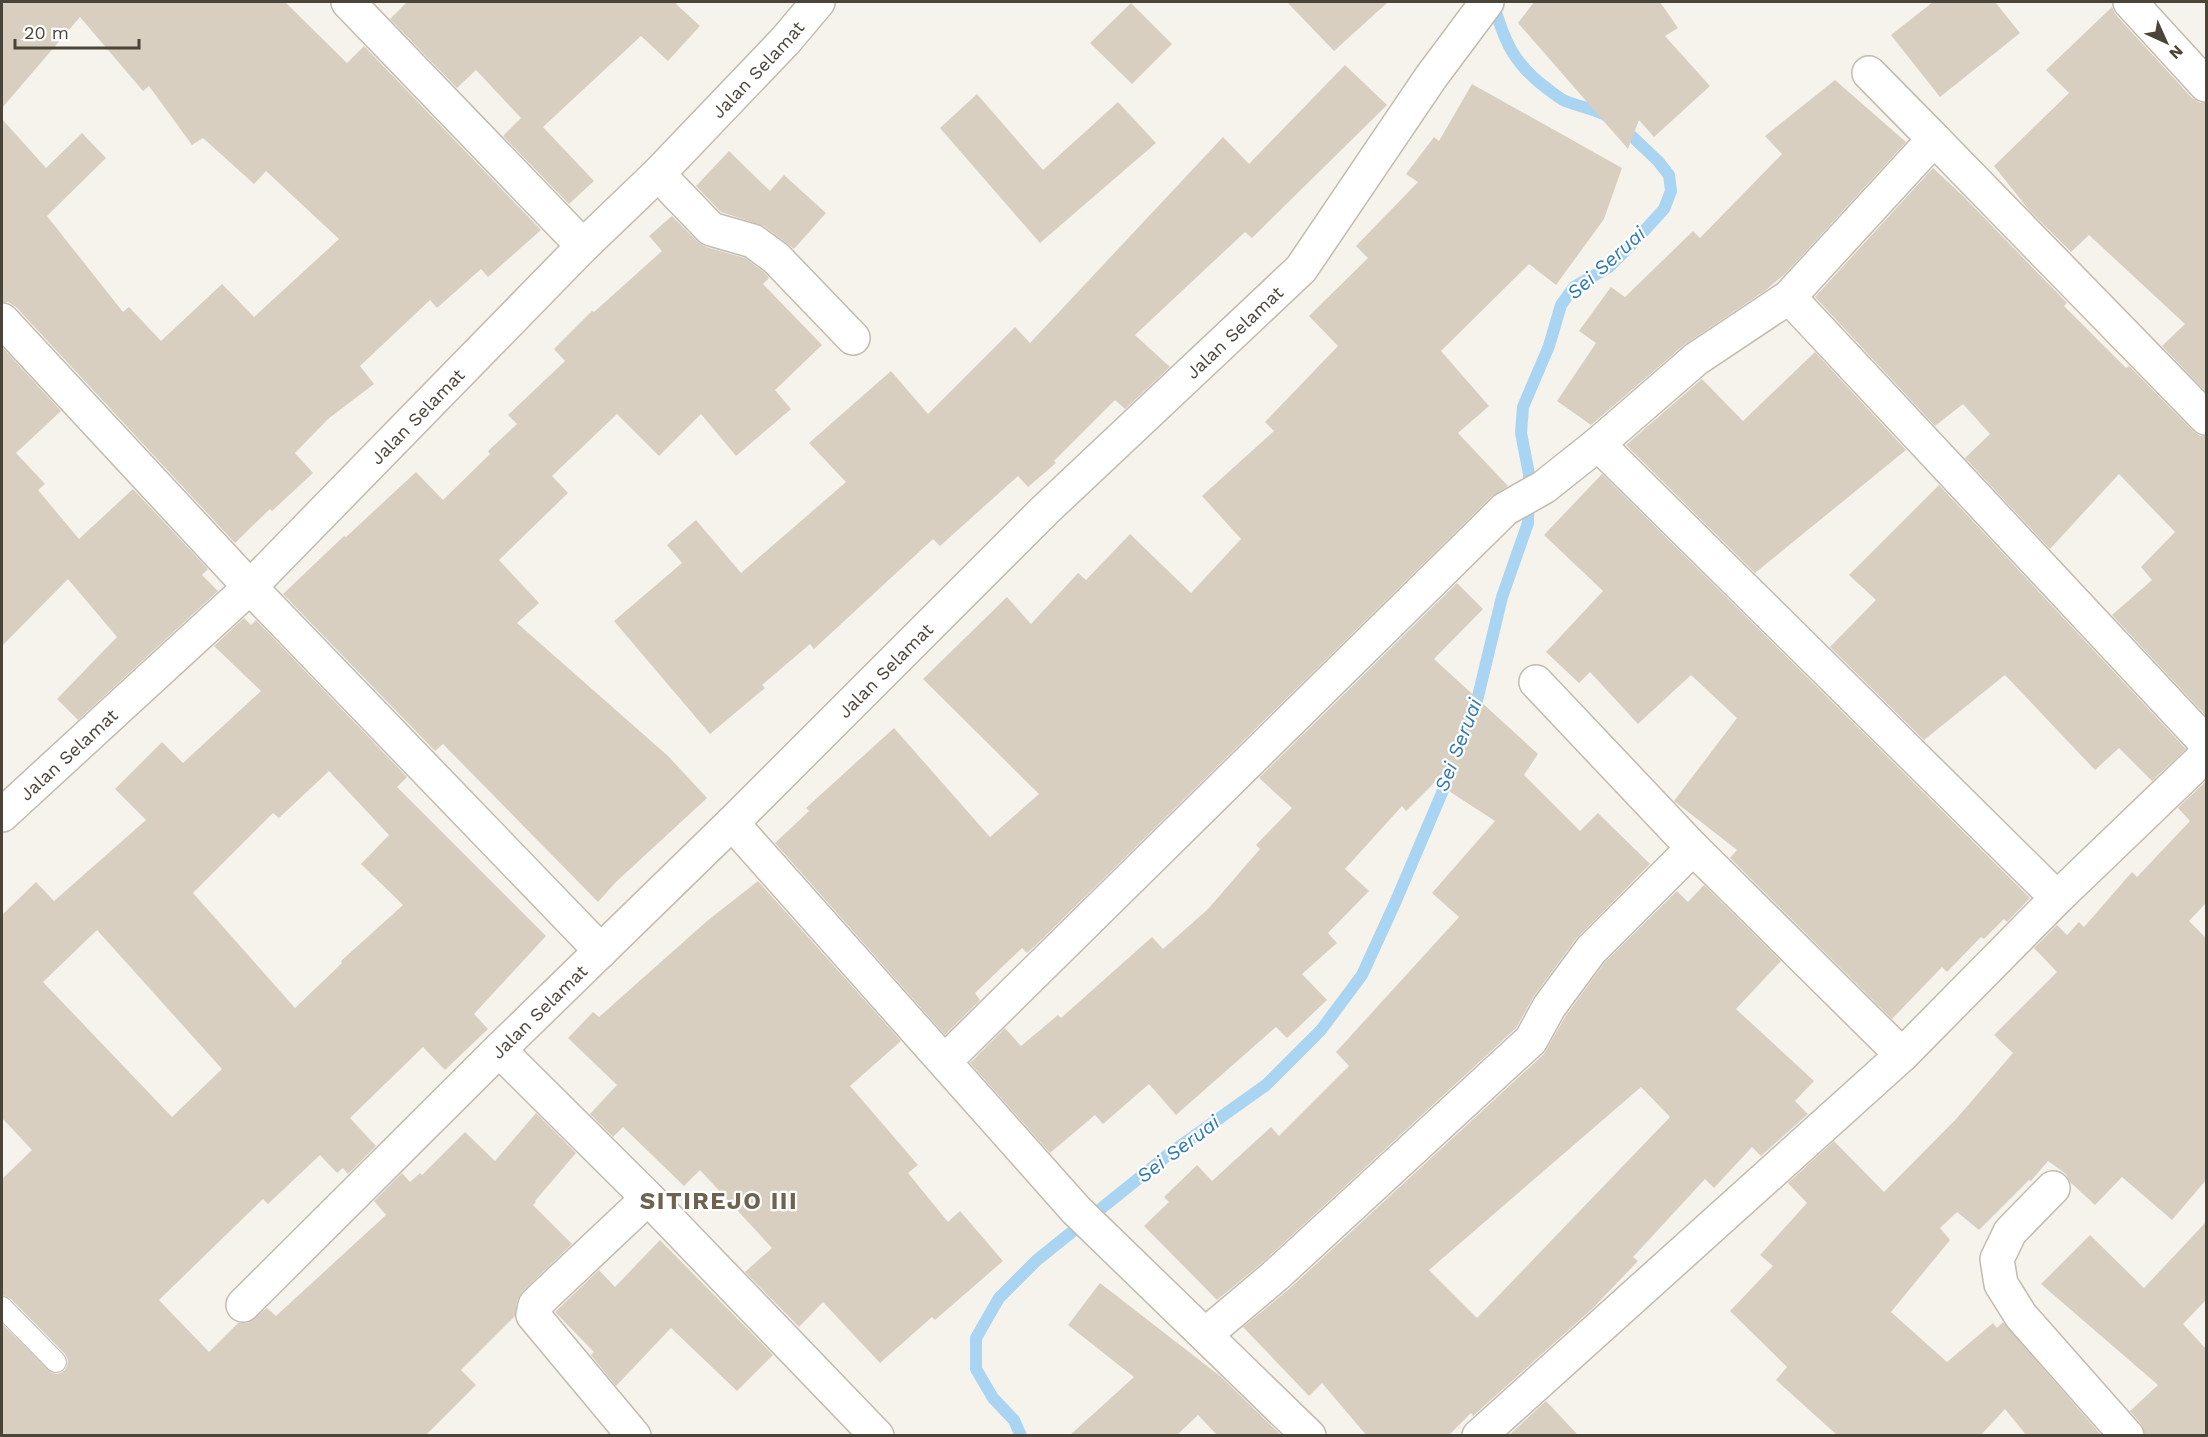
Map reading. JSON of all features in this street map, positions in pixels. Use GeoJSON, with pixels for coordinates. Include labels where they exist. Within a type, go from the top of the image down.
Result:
{"type":"FeatureCollection","features":[{"type":"Feature","properties":{"kind":"street"},"geometry":{"type":"LineString","coordinates":[[348,2],[583,246]]}},
{"type":"Feature","properties":{"kind":"street","name":"Jalan Selamat"},"geometry":{"type":"LineString","coordinates":[[2,813],[250,587],[583,246],[658,174],[818,2]]}},
{"type":"Feature","properties":{"kind":"street"},"geometry":{"type":"LineString","coordinates":[[2130,2],[2206,85]]}},
{"type":"Feature","properties":{"kind":"street","name":"Jalan Selamat"},"geometry":{"type":"LineString","coordinates":[[243,1305],[499,1050],[732,823],[1044,511],[1301,269],[1431,76],[1485,4]]}},
{"type":"Feature","properties":{"kind":"street"},"geometry":{"type":"LineString","coordinates":[[1869,73],[2206,417]]}},
{"type":"Feature","properties":{"kind":"street"},"geometry":{"type":"LineString","coordinates":[[945,1061],[1505,509],[1544,486],[1598,444],[1696,359],[1789,297],[1934,139]]}},
{"type":"Feature","properties":{"kind":"street"},"geometry":{"type":"LineString","coordinates":[[658,174],[711,229],[753,241],[776,258],[853,338]]}},
{"type":"Feature","properties":{"kind":"street"},"geometry":{"type":"LineString","coordinates":[[1789,297],[2206,743]]}},
{"type":"Feature","properties":{"kind":"street"},"geometry":{"type":"LineString","coordinates":[[2,320],[250,587],[601,951]]}},
{"type":"Feature","properties":{"kind":"street"},"geometry":{"type":"LineString","coordinates":[[1598,444],[2057,897]]}},
{"type":"Feature","properties":{"kind":"street"},"geometry":{"type":"LineString","coordinates":[[1536,682],[1693,848],[1902,1055]]}},
{"type":"Feature","properties":{"kind":"street"},"geometry":{"type":"LineString","coordinates":[[1479,1436],[1902,1055],[2057,897],[2206,755]]}},
{"type":"Feature","properties":{"kind":"street"},"geometry":{"type":"LineString","coordinates":[[732,823],[1076,1210],[1309,1436]]}},
{"type":"Feature","properties":{"kind":"street"},"geometry":{"type":"LineString","coordinates":[[1205,1335],[1275,1276],[1531,1040],[1549,1006],[1592,950],[1693,848]]}},
{"type":"Feature","properties":{"kind":"street"},"geometry":{"type":"LineString","coordinates":[[499,1050],[648,1198],[877,1436]]}},
{"type":"Feature","properties":{"kind":"street"},"geometry":{"type":"LineString","coordinates":[[2053,1188],[2010,1232],[1997,1259],[2001,1284],[2021,1316],[2127,1436]]}},
{"type":"Feature","properties":{"kind":"street"},"geometry":{"type":"LineString","coordinates":[[634,1436],[533,1315],[536,1305],[542,1298],[648,1198]]}},
{"type":"Feature","properties":{"kind":"lane"},"geometry":{"type":"LineString","coordinates":[[2,1307],[56,1362]]}},
{"type":"Feature","properties":{"kind":"building"},"geometry":{"type":"Polygon","coordinates":[[[2,2],[285,2],[347,63],[364,46],[541,230],[488,277],[481,269],[437,308],[430,300],[360,366],[374,384],[328,419],[295,453],[313,473],[272,511],[270,509],[235,543],[16,307],[8,302],[2,302],[2,119],[46,168],[82,133],[106,158],[47,216],[123,312],[129,307],[161,341],[222,284],[254,317],[339,239],[266,171],[254,184],[203,138],[192,145],[149,86],[143,91],[80,17],[2,108],[2,2]]]}},
{"type":"Feature","properties":{"kind":"building"},"geometry":{"type":"Polygon","coordinates":[[[407,2],[678,2],[676,4],[700,26],[668,61],[641,36],[543,127],[594,181],[569,204],[503,136],[521,118],[476,70],[457,88],[390,19],[407,2]]]}},
{"type":"Feature","properties":{"kind":"building"},"geometry":{"type":"Polygon","coordinates":[[[1287,2],[1388,2],[1334,51],[1287,2]]]}},
{"type":"Feature","properties":{"kind":"building"},"geometry":{"type":"Polygon","coordinates":[[[1534,2],[1660,2],[1678,28],[1665,36],[1710,86],[1654,137],[1639,120],[1628,149],[1518,23],[1534,2]]]}},
{"type":"Feature","properties":{"kind":"building"},"geometry":{"type":"Polygon","coordinates":[[[1933,2],[1995,2],[2020,33],[1940,97],[1891,35],[1933,2]]]}},
{"type":"Feature","properties":{"kind":"building"},"geometry":{"type":"Polygon","coordinates":[[[1131,3],[1172,44],[1132,84],[1090,43],[1131,3]]]}},
{"type":"Feature","properties":{"kind":"building"},"geometry":{"type":"Polygon","coordinates":[[[2112,7],[2116,15],[2192,98],[2200,103],[2206,103],[2206,392],[2162,346],[2185,324],[2089,235],[2071,252],[2029,210],[1994,166],[2069,93],[2046,70],[2112,7]]]}},
{"type":"Feature","properties":{"kind":"building"},"geometry":{"type":"Polygon","coordinates":[[[1345,65],[1387,105],[1252,238],[1245,232],[1135,335],[1170,367],[1125,409],[1115,400],[1054,461],[1056,463],[1028,487],[1018,476],[940,546],[933,539],[814,649],[810,644],[762,685],[765,688],[710,734],[614,621],[682,563],[667,545],[696,520],[741,573],[846,482],[809,443],[891,371],[928,414],[1015,327],[1030,343],[1223,137],[1249,164],[1345,65]]]}},
{"type":"Feature","properties":{"kind":"building"},"geometry":{"type":"Polygon","coordinates":[[[1835,80],[1906,142],[1786,273],[1766,290],[1684,345],[1591,425],[1557,401],[1596,343],[1579,331],[1611,287],[1625,297],[1693,231],[1700,238],[1782,154],[1765,136],[1835,80]]]}},
{"type":"Feature","properties":{"kind":"building"},"geometry":{"type":"Polygon","coordinates":[[[1472,84],[1622,168],[1604,219],[1556,285],[1529,264],[1441,351],[1489,406],[1458,433],[1508,486],[1492,496],[1037,944],[1027,953],[1022,948],[975,993],[980,1000],[945,1035],[775,843],[809,811],[806,808],[894,728],[990,837],[1039,794],[923,679],[1007,597],[1031,624],[1078,573],[1086,580],[1130,534],[1191,593],[1241,539],[1202,496],[1274,431],[1265,422],[1338,346],[1309,316],[1368,258],[1356,246],[1418,182],[1406,174],[1434,137],[1439,141],[1472,84]]]}},
{"type":"Feature","properties":{"kind":"building"},"geometry":{"type":"Polygon","coordinates":[[[977,94],[1043,170],[1118,102],[1156,143],[1040,243],[940,128],[977,94]]]}},
{"type":"Feature","properties":{"kind":"building"},"geometry":{"type":"Polygon","coordinates":[[[729,151],[770,191],[784,175],[826,213],[794,249],[764,226],[721,212],[696,186],[729,151]]]}},
{"type":"Feature","properties":{"kind":"building"},"geometry":{"type":"Polygon","coordinates":[[[1933,168],[2067,303],[2064,306],[2126,368],[2129,366],[2193,431],[2200,436],[2206,436],[2206,716],[2112,615],[2152,580],[2141,567],[2175,532],[2119,474],[2050,549],[1965,458],[1990,434],[1963,404],[1935,426],[1815,297],[1933,168]]]}},
{"type":"Feature","properties":{"kind":"building"},"geometry":{"type":"Polygon","coordinates":[[[672,216],[706,247],[745,258],[764,272],[769,278],[763,284],[822,345],[775,390],[791,409],[736,456],[701,414],[659,456],[617,414],[552,476],[568,493],[499,560],[539,603],[517,623],[668,756],[707,798],[616,882],[598,902],[443,744],[435,751],[283,594],[416,472],[443,500],[490,454],[488,451],[517,424],[508,415],[565,361],[554,349],[592,311],[594,312],[662,251],[649,236],[672,216]]]}},
{"type":"Feature","properties":{"kind":"building"},"geometry":{"type":"Polygon","coordinates":[[[2,347],[61,411],[16,453],[45,484],[38,490],[79,539],[133,489],[208,569],[202,575],[218,591],[78,720],[57,699],[117,637],[68,579],[2,646],[2,347]]]}},
{"type":"Feature","properties":{"kind":"building"},"geometry":{"type":"Polygon","coordinates":[[[1815,352],[1906,450],[1755,573],[1626,445],[1702,379],[1743,421],[1815,352]]]}},
{"type":"Feature","properties":{"kind":"building"},"geometry":{"type":"Polygon","coordinates":[[[1602,474],[2030,898],[2007,922],[2004,919],[1984,939],[1981,937],[1947,972],[1942,967],[1892,1019],[1730,858],[1737,850],[1674,801],[1737,718],[1691,675],[1638,724],[1590,672],[1579,683],[1546,652],[1603,591],[1544,535],[1602,474]]]}},
{"type":"Feature","properties":{"kind":"building"},"geometry":{"type":"Polygon","coordinates":[[[1939,485],[2186,749],[2152,781],[2119,748],[2095,770],[2005,675],[1924,740],[1830,647],[1876,600],[1849,575],[1939,485]]]}},
{"type":"Feature","properties":{"kind":"building"},"geometry":{"type":"Polygon","coordinates":[[[1457,583],[1483,609],[1434,659],[1538,754],[1524,775],[1580,831],[1598,813],[1650,864],[1576,939],[1534,996],[1516,1028],[1263,1262],[1217,1300],[1144,1226],[1169,1202],[1164,1197],[1197,1165],[1212,1181],[1271,1127],[1279,1136],[1349,1066],[1336,1052],[1459,917],[1432,893],[1495,821],[1435,782],[1406,811],[1402,806],[1345,869],[1369,891],[1328,933],[1337,943],[1302,974],[1327,1000],[1287,1038],[1276,1027],[1176,1115],[1149,1084],[1103,1124],[1095,1115],[1050,1153],[970,1063],[1005,1028],[1021,1046],[1058,1015],[1061,1018],[1152,937],[1163,949],[1208,909],[1260,849],[1256,845],[1292,808],[1259,778],[1457,583]]]}},
{"type":"Feature","properties":{"kind":"building"},"geometry":{"type":"Polygon","coordinates":[[[244,618],[251,625],[256,620],[407,777],[397,787],[546,936],[474,1014],[488,1029],[445,1070],[423,1047],[350,1118],[376,1146],[348,1174],[343,1168],[337,1173],[320,1155],[268,1204],[263,1199],[159,1300],[209,1352],[238,1323],[248,1323],[267,1308],[276,1316],[386,1215],[374,1201],[402,1173],[410,1182],[420,1173],[422,1175],[465,1132],[495,1161],[536,1113],[576,1153],[533,1205],[572,1244],[522,1292],[517,1301],[515,1316],[461,1370],[476,1385],[425,1436],[2,1436],[2,1324],[52,1373],[58,1374],[64,1371],[68,1360],[65,1354],[11,1299],[2,1295],[2,1179],[32,1150],[2,1118],[2,915],[36,882],[54,901],[146,820],[115,789],[162,742],[183,763],[261,691],[214,646],[244,618]],[[329,771],[279,818],[273,813],[193,893],[295,1008],[342,963],[341,961],[403,905],[361,864],[389,835],[329,771]],[[97,930],[43,982],[172,1117],[222,1069],[97,930]]]}},
{"type":"Feature","properties":{"kind":"building"},"geometry":{"type":"Polygon","coordinates":[[[2206,781],[2206,903],[2189,921],[2206,938],[2206,1180],[2172,1220],[2122,1177],[2095,1205],[2070,1182],[2066,1174],[2048,1161],[2031,1181],[2029,1180],[1979,1230],[1957,1212],[1940,1228],[1950,1240],[1891,1312],[1947,1362],[1993,1323],[1997,1328],[2003,1322],[2102,1436],[2027,1436],[2005,1409],[1980,1436],[1838,1436],[1776,1380],[1787,1367],[1730,1311],[1773,1266],[1760,1255],[1807,1203],[1788,1183],[1834,1141],[1884,1192],[1957,1118],[2013,1053],[1994,1035],[2057,972],[2034,948],[2057,925],[2067,935],[2079,922],[2084,927],[2132,872],[2137,877],[2190,821],[2178,808],[2206,781]]]}},
{"type":"Feature","properties":{"kind":"building"},"geometry":{"type":"Polygon","coordinates":[[[758,881],[901,1041],[850,1086],[918,1165],[908,1173],[948,1222],[960,1211],[1003,1261],[935,1320],[932,1317],[880,1363],[823,1302],[799,1327],[745,1272],[772,1248],[700,1170],[684,1186],[623,1127],[613,1137],[590,1114],[617,1085],[568,1038],[593,1012],[599,1017],[707,921],[758,881]]]}},
{"type":"Feature","properties":{"kind":"building"},"geometry":{"type":"Polygon","coordinates":[[[1704,885],[1781,961],[1736,1009],[1814,1081],[1795,1101],[1808,1114],[1761,1156],[1752,1147],[1714,1188],[1705,1179],[1633,1257],[1638,1261],[1593,1308],[1473,1416],[1471,1413],[1448,1436],[1367,1436],[1322,1383],[1309,1396],[1243,1327],[1288,1290],[1544,1054],[1565,1017],[1605,962],[1677,891],[1688,902],[1704,885]],[[1641,1087],[1429,1270],[1477,1318],[1670,1117],[1641,1087]]]}},
{"type":"Feature","properties":{"kind":"building"},"geometry":{"type":"Polygon","coordinates":[[[2206,1222],[2206,1300],[2183,1324],[2206,1349],[2206,1436],[2145,1436],[2141,1424],[2130,1411],[2158,1385],[2041,1284],[2090,1235],[2144,1288],[2206,1222]]]}},
{"type":"Feature","properties":{"kind":"building"},"geometry":{"type":"Polygon","coordinates":[[[660,1240],[773,1355],[737,1391],[671,1328],[616,1386],[591,1355],[594,1352],[555,1312],[599,1270],[615,1287],[660,1240]]]}},
{"type":"Feature","properties":{"kind":"building"},"geometry":{"type":"Polygon","coordinates":[[[1100,1283],[1220,1376],[1282,1436],[1218,1436],[1198,1415],[1176,1436],[1069,1436],[1134,1377],[1068,1325],[1100,1283]]]}},
{"type":"Feature","properties":{"kind":"building"},"geometry":{"type":"Polygon","coordinates":[[[1546,1401],[1579,1436],[1508,1436],[1546,1401]]]}},
{"type":"Feature","properties":{"kind":"waterway","name":"Sei Seruai"},"geometry":{"type":"LineString","coordinates":[[1493,2],[1506,40],[1527,71],[1563,100],[1607,116]]}},
{"type":"Feature","properties":{"kind":"waterway","name":"Sei Seruai"},"geometry":{"type":"LineString","coordinates":[[1474,713],[1502,597],[1528,523],[1529,474],[1521,433],[1523,407],[1549,346],[1561,305],[1574,287],[1609,267],[1633,243],[1664,209],[1671,191],[1669,175],[1658,161],[1621,126]]}},
{"type":"Feature","properties":{"kind":"waterway","name":"Sei Seruai"},"geometry":{"type":"LineString","coordinates":[[1021,1436],[1014,1420],[993,1398],[976,1369],[976,1338],[999,1298],[1037,1260],[1169,1154],[1266,1085],[1321,1030],[1362,975],[1450,774]]}},
{"type":"Feature","properties":{"kind":"district","name":"SITIREJO III"},"geometry":{"type":"Point","coordinates":[719,1201]}}]}
